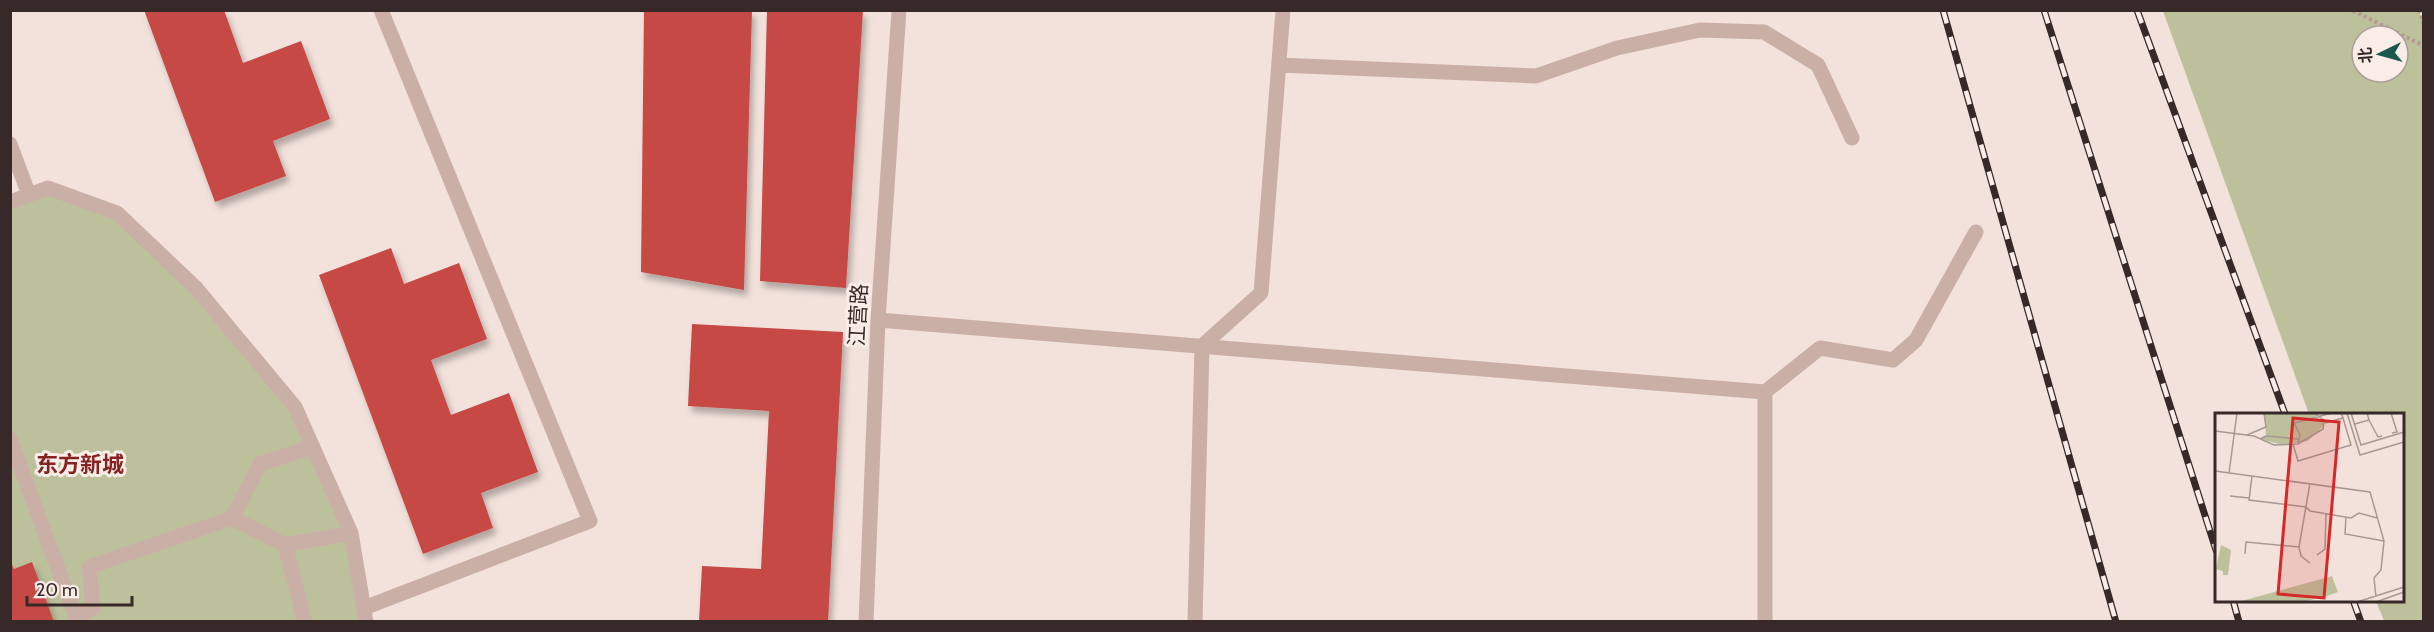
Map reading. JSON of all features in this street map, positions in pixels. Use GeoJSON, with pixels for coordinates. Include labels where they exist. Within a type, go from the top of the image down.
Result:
{"type":"FeatureCollection","features":[{"type":"Feature","properties":{"kind":"street"},"geometry":{"type":"LineString","coordinates":[[10,202],[48,188],[117,213],[204,297],[295,407],[351,533],[365,615],[590,521],[381,10]]}},
{"type":"Feature","properties":{"kind":"street","name":"江营路"},"geometry":{"type":"LineString","coordinates":[[866,621],[878,320],[899,10]]}},
{"type":"Feature","properties":{"kind":"street"},"geometry":{"type":"LineString","coordinates":[[1195,621],[1202,346],[1262,293],[1283,10]]}},
{"type":"Feature","properties":{"kind":"street"},"geometry":{"type":"LineString","coordinates":[[1279,65],[1536,76],[1617,48],[1700,30],[1764,32],[1818,65],[1852,138]]}},
{"type":"Feature","properties":{"kind":"street"},"geometry":{"type":"LineString","coordinates":[[10,144],[30,195]]}},
{"type":"Feature","properties":{"kind":"street"},"geometry":{"type":"LineString","coordinates":[[878,320],[1765,392],[1820,348],[1893,360],[1916,340],[1976,232]]}},
{"type":"Feature","properties":{"kind":"street"},"geometry":{"type":"LineString","coordinates":[[1765,392],[1765,621]]}},
{"type":"Feature","properties":{"kind":"street"},"geometry":{"type":"LineString","coordinates":[[10,439],[76,617],[93,608],[89,567],[232,518],[260,464],[312,447]]}},
{"type":"Feature","properties":{"kind":"street"},"geometry":{"type":"LineString","coordinates":[[232,518],[285,546],[351,533]]}},
{"type":"Feature","properties":{"kind":"street"},"geometry":{"type":"LineString","coordinates":[[285,546],[305,621]]}},
{"type":"Feature","properties":{"kind":"path"},"geometry":{"type":"LineString","coordinates":[[2347,10],[2356,12],[2424,46]]}},
{"type":"Feature","properties":{"kind":"path"},"geometry":{"type":"LineString","coordinates":[[2419,10],[2424,25]]}},
{"type":"Feature","properties":{"kind":"green space"},"geometry":{"type":"Polygon","coordinates":[[[2163,11],[2419,11],[2424,25],[2423,621],[2384,621],[2376,602],[2404,602],[2404,413],[2309,413],[2163,11]]]}},
{"type":"Feature","properties":{"kind":"green space"},"geometry":{"type":"Polygon","coordinates":[[[48,188],[117,213],[196,288],[295,407],[351,533],[366,621],[11,622],[11,202],[48,188]]]}},
{"type":"Feature","properties":{"kind":"building"},"geometry":{"type":"Polygon","coordinates":[[[144,10],[224,10],[243,63],[301,41],[330,119],[273,141],[286,176],[215,202],[144,10]]]}},
{"type":"Feature","properties":{"kind":"building"},"geometry":{"type":"Polygon","coordinates":[[[644,10],[752,10],[744,290],[641,272],[644,10]]]}},
{"type":"Feature","properties":{"kind":"building"},"geometry":{"type":"Polygon","coordinates":[[[767,10],[863,10],[846,288],[760,281],[767,10]]]}},
{"type":"Feature","properties":{"kind":"building"},"geometry":{"type":"Polygon","coordinates":[[[391,248],[404,284],[459,263],[487,339],[431,360],[451,415],[509,393],[538,472],[481,493],[493,528],[423,554],[319,275],[391,248]]]}},
{"type":"Feature","properties":{"kind":"building"},"geometry":{"type":"Polygon","coordinates":[[[692,324],[843,332],[828,622],[699,622],[702,566],[761,569],[769,411],[688,406],[692,324]]]}},
{"type":"Feature","properties":{"kind":"building"},"geometry":{"type":"Polygon","coordinates":[[[10,560],[14,569],[32,562],[54,622],[10,622],[10,560]]]}},
{"type":"Feature","properties":{"kind":"railway"},"geometry":{"type":"LineString","coordinates":[[1943,10],[2116,622]]}},
{"type":"Feature","properties":{"kind":"railway"},"geometry":{"type":"LineString","coordinates":[[2044,10],[2215,547]]}},
{"type":"Feature","properties":{"kind":"railway"},"geometry":{"type":"LineString","coordinates":[[2137,10],[2285,413]]}},
{"type":"Feature","properties":{"kind":"railway"},"geometry":{"type":"LineString","coordinates":[[2234,602],[2239,622]]}},
{"type":"Feature","properties":{"kind":"railway"},"geometry":{"type":"LineString","coordinates":[[2354,602],[2361,622]]}},
{"type":"Feature","properties":{"kind":"district","name":"东方新城"},"geometry":{"type":"Point","coordinates":[80,464]}}]}
